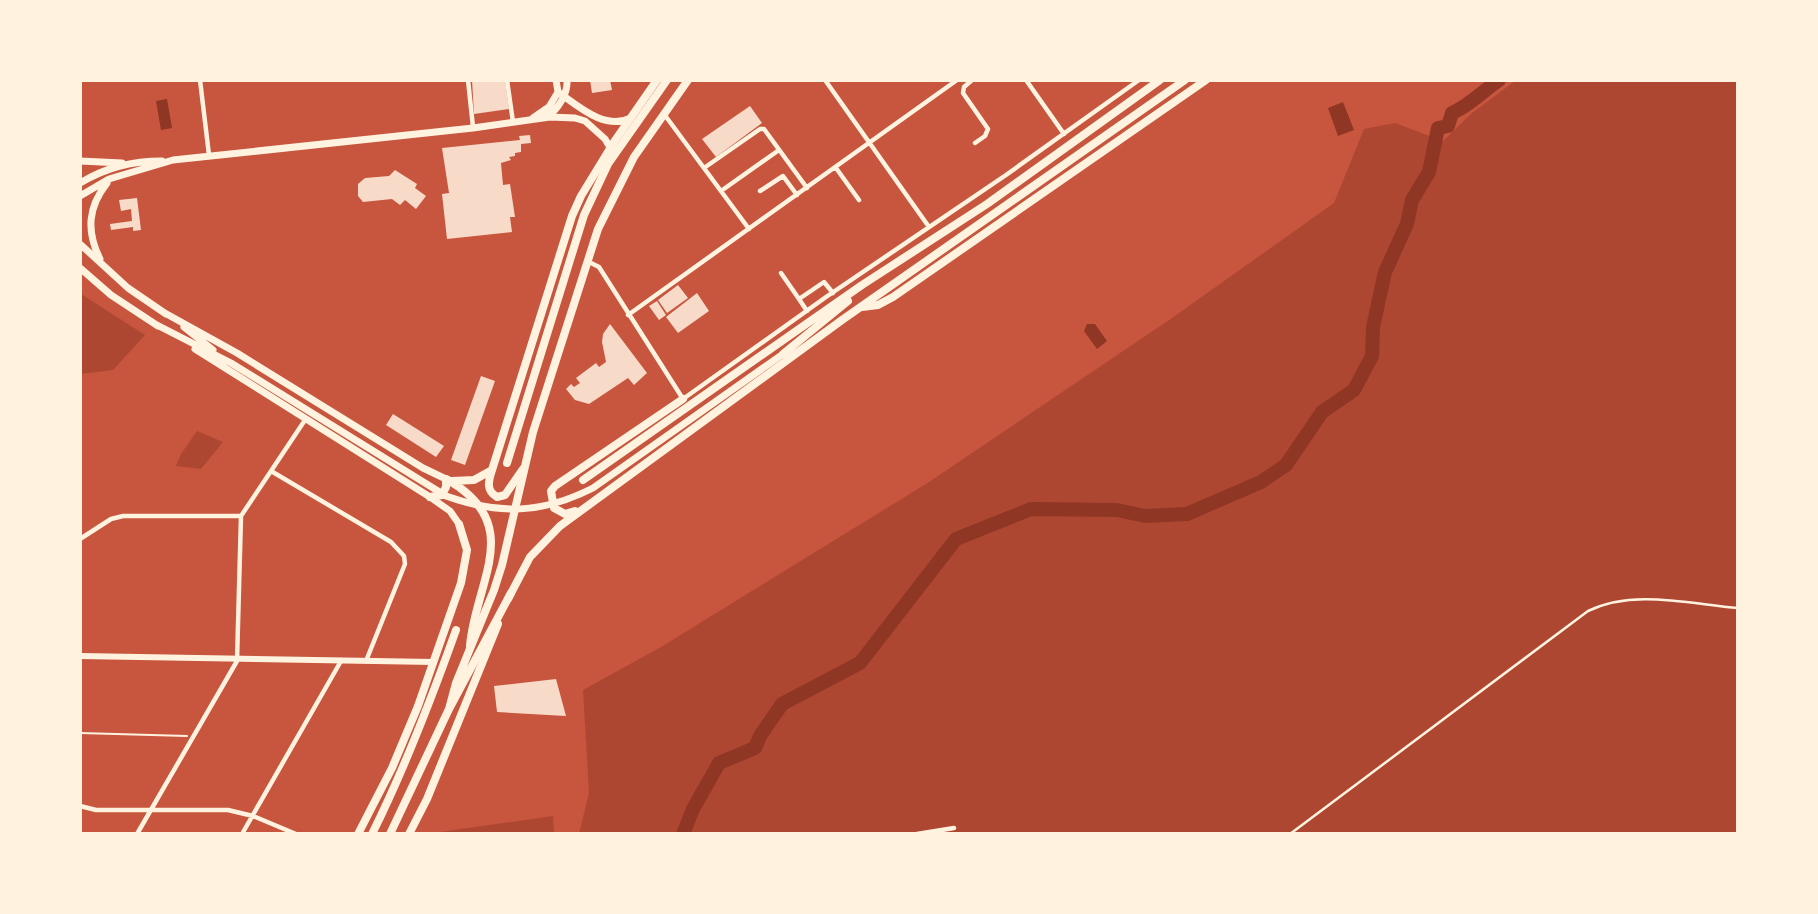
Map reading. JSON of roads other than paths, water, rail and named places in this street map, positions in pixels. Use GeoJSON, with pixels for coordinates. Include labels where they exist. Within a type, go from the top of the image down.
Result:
{"type":"FeatureCollection","features":[{"type":"Feature","properties":{"kind":"main road"},"geometry":{"type":"LineString","coordinates":[[556,80],[561,94],[582,110],[619,122],[631,118]]}},
{"type":"Feature","properties":{"kind":"main road"},"geometry":{"type":"LineString","coordinates":[[547,118],[553,113],[567,80]]}},
{"type":"Feature","properties":{"kind":"main road"},"geometry":{"type":"LineString","coordinates":[[507,463],[584,215],[611,149],[657,80]]}},
{"type":"Feature","properties":{"kind":"main road"},"geometry":{"type":"LineString","coordinates":[[523,468],[509,492],[501,497],[493,494],[489,486],[492,470],[572,216],[667,80]]}},
{"type":"Feature","properties":{"kind":"main road"},"geometry":{"type":"LineString","coordinates":[[449,709],[456,683],[502,565],[523,468],[587,260],[618,186],[634,157],[688,80]]}},
{"type":"Feature","properties":{"kind":"main road"},"geometry":{"type":"LineString","coordinates":[[583,480],[886,270],[987,204],[1160,80]]}},
{"type":"Feature","properties":{"kind":"main road"},"geometry":{"type":"LineString","coordinates":[[390,834],[449,709],[530,556],[560,526],[842,320],[1185,80]]}},
{"type":"Feature","properties":{"kind":"main road"},"geometry":{"type":"LineString","coordinates":[[861,307],[878,305],[893,297],[1206,80]]}},
{"type":"Feature","properties":{"kind":"main road"},"geometry":{"type":"LineString","coordinates":[[530,120],[549,107],[561,94]]}},
{"type":"Feature","properties":{"kind":"main road"},"geometry":{"type":"LineString","coordinates":[[80,160],[127,163],[173,160],[547,118],[575,118],[584,121],[605,139],[611,149]]}},
{"type":"Feature","properties":{"kind":"main road"},"geometry":{"type":"LineString","coordinates":[[80,196],[109,179],[173,160]]}},
{"type":"Feature","properties":{"kind":"main road"},"geometry":{"type":"LineString","coordinates":[[80,183],[107,169],[127,163]]}},
{"type":"Feature","properties":{"kind":"main road"},"geometry":{"type":"LineString","coordinates":[[103,266],[97,255],[90,214],[97,195],[109,179]]}},
{"type":"Feature","properties":{"kind":"main road"},"geometry":{"type":"LineString","coordinates":[[80,244],[128,288],[231,363]]}},
{"type":"Feature","properties":{"kind":"main road"},"geometry":{"type":"LineString","coordinates":[[80,268],[111,295],[155,324],[450,511],[465,536],[466,560],[434,662],[404,741],[358,834]]}},
{"type":"Feature","properties":{"kind":"main road"},"geometry":{"type":"LineString","coordinates":[[155,324],[231,363],[446,496],[472,506],[528,510],[563,501],[593,488],[783,354],[886,270]]}},
{"type":"Feature","properties":{"kind":"main road"},"geometry":{"type":"LineString","coordinates":[[163,312],[237,353],[423,468],[463,489],[474,501],[487,525],[491,542],[491,563],[474,620],[470,646]]}},
{"type":"Feature","properties":{"kind":"main road"},"geometry":{"type":"LineString","coordinates":[[783,354],[842,320]]}},
{"type":"Feature","properties":{"kind":"main road"},"geometry":{"type":"LineString","coordinates":[[584,507],[565,514],[559,512],[554,508],[551,491],[561,481],[683,399]]}},
{"type":"Feature","properties":{"kind":"main road"},"geometry":{"type":"LineString","coordinates":[[447,480],[474,480],[492,470]]}},
{"type":"Feature","properties":{"kind":"main road"},"geometry":{"type":"LineString","coordinates":[[430,498],[445,492],[447,480]]}},
{"type":"Feature","properties":{"kind":"main road"},"geometry":{"type":"LineString","coordinates":[[409,834],[427,799],[511,593]]}},
{"type":"Feature","properties":{"kind":"main road"},"geometry":{"type":"LineString","coordinates":[[372,834],[396,787],[425,718],[456,630]]}},
{"type":"Feature","properties":{"kind":"street"},"geometry":{"type":"LineString","coordinates":[[200,80],[209,155]]}},
{"type":"Feature","properties":{"kind":"street"},"geometry":{"type":"LineString","coordinates":[[468,80],[473,128]]}},
{"type":"Feature","properties":{"kind":"street"},"geometry":{"type":"LineString","coordinates":[[507,80],[514,123]]}},
{"type":"Feature","properties":{"kind":"street"},"geometry":{"type":"LineString","coordinates":[[825,80],[929,227]]}},
{"type":"Feature","properties":{"kind":"street"},"geometry":{"type":"LineString","coordinates":[[628,315],[957,80]]}},
{"type":"Feature","properties":{"kind":"street"},"geometry":{"type":"LineString","coordinates":[[972,80],[964,87],[963,93],[988,129],[975,143]]}},
{"type":"Feature","properties":{"kind":"street"},"geometry":{"type":"LineString","coordinates":[[1026,80],[1064,134]]}},
{"type":"Feature","properties":{"kind":"street"},"geometry":{"type":"LineString","coordinates":[[587,260],[599,267],[683,399],[1139,80]]}},
{"type":"Feature","properties":{"kind":"street"},"geometry":{"type":"LineString","coordinates":[[664,113],[749,229]]}},
{"type":"Feature","properties":{"kind":"street"},"geometry":{"type":"LineString","coordinates":[[704,168],[760,129],[764,130],[807,188]]}},
{"type":"Feature","properties":{"kind":"street"},"geometry":{"type":"LineString","coordinates":[[721,191],[779,150]]}},
{"type":"Feature","properties":{"kind":"street"},"geometry":{"type":"LineString","coordinates":[[836,168],[859,200]]}},
{"type":"Feature","properties":{"kind":"street"},"geometry":{"type":"LineString","coordinates":[[760,191],[783,176],[797,195]]}},
{"type":"Feature","properties":{"kind":"street"},"geometry":{"type":"LineString","coordinates":[[780,273],[807,311]]}},
{"type":"Feature","properties":{"kind":"street"},"geometry":{"type":"LineString","coordinates":[[799,299],[824,282],[833,293]]}},
{"type":"Feature","properties":{"kind":"street"},"geometry":{"type":"LineString","coordinates":[[137,834],[237,661],[241,516],[306,420]]}},
{"type":"Feature","properties":{"kind":"street"},"geometry":{"type":"LineString","coordinates":[[271,471],[391,542],[404,556],[405,564],[366,661]]}},
{"type":"Feature","properties":{"kind":"street"},"geometry":{"type":"LineString","coordinates":[[80,539],[110,519],[123,516],[241,516]]}},
{"type":"Feature","properties":{"kind":"street"},"geometry":{"type":"LineString","coordinates":[[80,656],[237,661],[434,662]]}},
{"type":"Feature","properties":{"kind":"street"},"geometry":{"type":"LineString","coordinates":[[242,834],[341,660]]}},
{"type":"Feature","properties":{"kind":"street"},"geometry":{"type":"LineString","coordinates":[[80,806],[96,810],[213,808],[253,816],[296,834]]}},
{"type":"Feature","properties":{"kind":"street"},"geometry":{"type":"LineString","coordinates":[[918,834],[954,828]]}},
{"type":"Feature","properties":{"kind":"lane"},"geometry":{"type":"LineString","coordinates":[[1290,834],[1588,611],[1619,601],[1639,599],[1738,608]]}},
{"type":"Feature","properties":{"kind":"waterway"},"geometry":{"type":"LineString","coordinates":[[683,834],[693,809],[719,763],[755,748],[782,704],[860,663],[956,539],[1031,509],[1117,510],[1145,516],[1187,514],[1261,482],[1286,465],[1322,412],[1354,390],[1372,356],[1373,327],[1385,272],[1407,224],[1412,200],[1429,172],[1438,128],[1448,126],[1452,113],[1499,80]]}}]}
